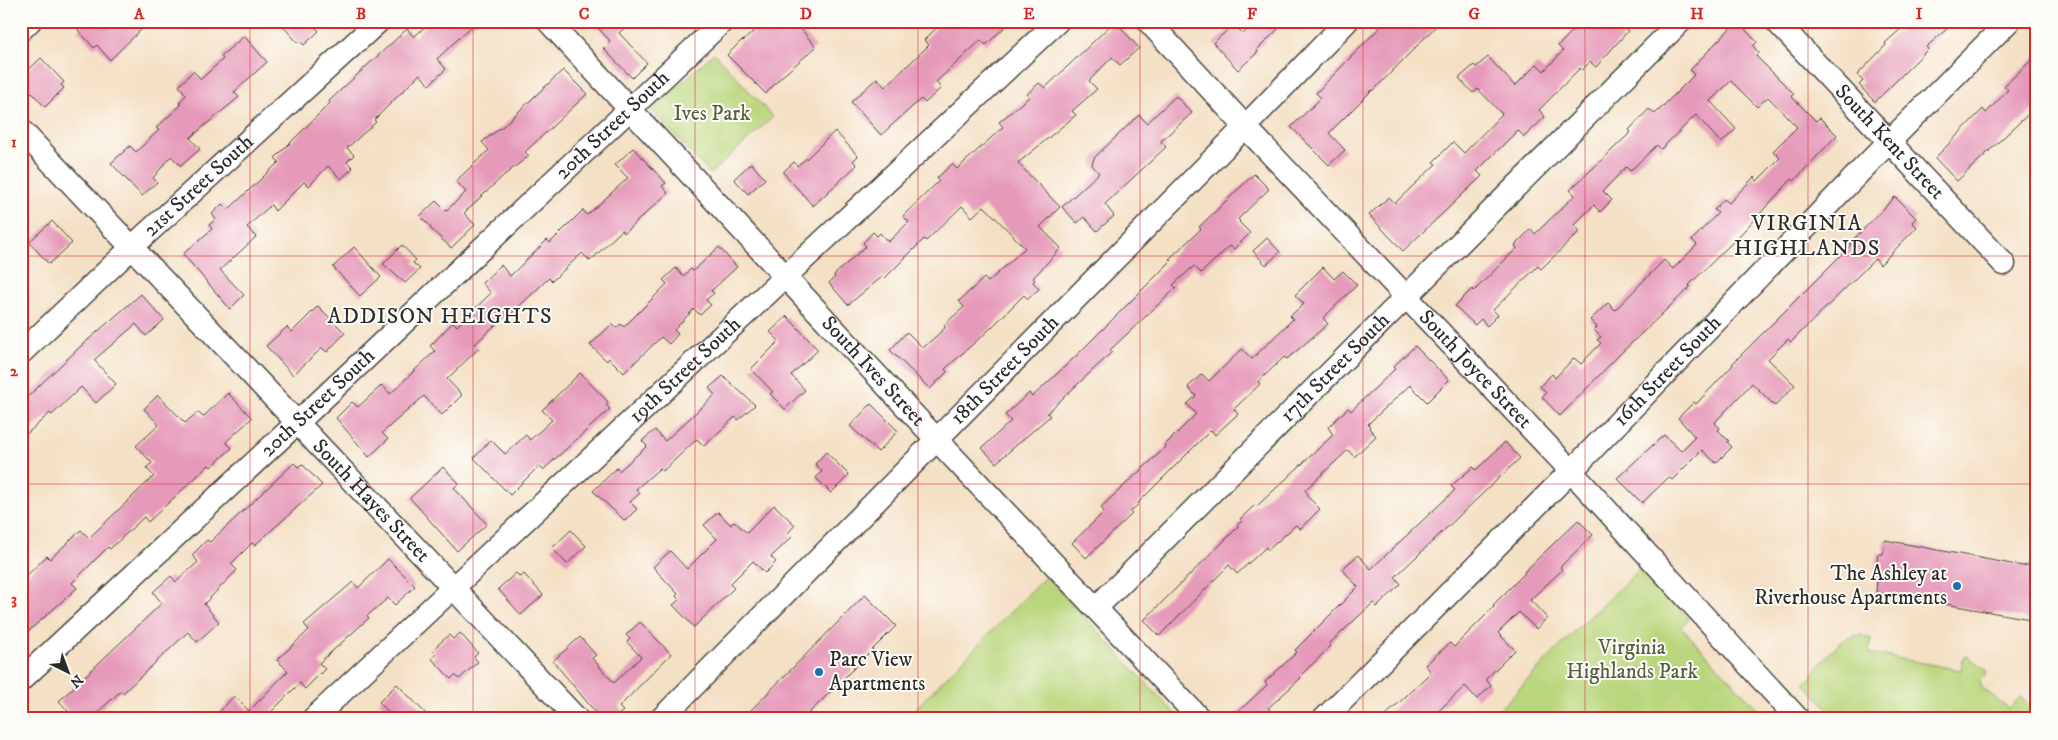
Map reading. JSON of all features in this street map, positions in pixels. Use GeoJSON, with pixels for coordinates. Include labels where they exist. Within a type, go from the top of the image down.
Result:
{"type":"FeatureCollection","features":[{"type":"Feature","properties":{"kind":"street"},"geometry":{"type":"LineString","coordinates":[[21,30],[30,21]]}},
{"type":"Feature","properties":{"kind":"street","name":"21st Street South"},"geometry":{"type":"LineString","coordinates":[[21,353],[132,247],[378,21]]}},
{"type":"Feature","properties":{"kind":"street","name":"South Ives Street"},"geometry":{"type":"LineString","coordinates":[[548,21],[937,440],[1200,719]]}},
{"type":"Feature","properties":{"kind":"street","name":"20th Street South"},"geometry":{"type":"LineString","coordinates":[[21,680],[723,21]]}},
{"type":"Feature","properties":{"kind":"street","name":"19th Street South"},"geometry":{"type":"LineString","coordinates":[[313,719],[1058,21]]}},
{"type":"Feature","properties":{"kind":"street","name":"South Joyce Street"},"geometry":{"type":"LineString","coordinates":[[1148,21],[1244,126],[1571,471],[1798,719]]}},
{"type":"Feature","properties":{"kind":"street","name":"18th Street South"},"geometry":{"type":"LineString","coordinates":[[662,719],[1347,21]]}},
{"type":"Feature","properties":{"kind":"street","name":"17th Street South"},"geometry":{"type":"LineString","coordinates":[[1096,608],[1681,21]]}},
{"type":"Feature","properties":{"kind":"street","name":"South Kent Street"},"geometry":{"type":"LineString","coordinates":[[1776,21],[2004,264]]}},
{"type":"Feature","properties":{"kind":"street","name":"16th Street South"},"geometry":{"type":"LineString","coordinates":[[1324,719],[1571,471],[1889,142],[2009,21]]}},
{"type":"Feature","properties":{"kind":"street","name":"South Hayes Street"},"geometry":{"type":"LineString","coordinates":[[21,130],[577,719]]}},
{"type":"Feature","properties":{"kind":"green space","name":"Ives Park"},"geometry":{"type":"Polygon","coordinates":[[[714,53],[773,117],[710,174],[652,110],[714,53]]]}},
{"type":"Feature","properties":{"kind":"green space","name":"Virginia Highlands Park"},"geometry":{"type":"Polygon","coordinates":[[[1641,568],[1689,619],[1681,627],[1767,719],[1490,719],[1574,632],[1641,568]]]}},
{"type":"Feature","properties":{"kind":"green space"},"geometry":{"type":"Polygon","coordinates":[[[1046,576],[1180,719],[905,719],[1046,576]]]}},
{"type":"Feature","properties":{"kind":"green space"},"geometry":{"type":"Polygon","coordinates":[[[1861,635],[1871,639],[1869,653],[1961,670],[1963,659],[1967,656],[1986,670],[1986,675],[1980,681],[1980,686],[2009,709],[2020,697],[2030,705],[2034,719],[1837,719],[1805,684],[1836,646],[1852,637],[1861,635]]]}},
{"type":"Feature","properties":{"kind":"building"},"geometry":{"type":"Polygon","coordinates":[[[88,21],[150,21],[110,60],[97,45],[94,48],[78,30],[88,21]]]}},
{"type":"Feature","properties":{"kind":"building"},"geometry":{"type":"Polygon","coordinates":[[[278,21],[309,21],[319,31],[304,45],[300,41],[298,43],[278,21]]]}},
{"type":"Feature","properties":{"kind":"building"},"geometry":{"type":"Polygon","coordinates":[[[431,21],[477,21],[437,59],[446,69],[429,85],[420,74],[374,120],[376,122],[347,148],[354,155],[347,162],[353,168],[341,179],[328,166],[309,186],[304,182],[275,211],[271,205],[247,227],[256,237],[220,270],[244,295],[230,309],[183,254],[212,229],[209,225],[216,219],[212,214],[222,204],[227,209],[230,208],[279,162],[275,158],[330,103],[329,101],[407,29],[414,37],[431,21]]]}},
{"type":"Feature","properties":{"kind":"building"},"geometry":{"type":"Polygon","coordinates":[[[592,21],[632,21],[619,33],[647,63],[632,78],[603,48],[610,41],[592,21]]]}},
{"type":"Feature","properties":{"kind":"building"},"geometry":{"type":"Polygon","coordinates":[[[765,21],[794,21],[816,47],[780,78],[766,94],[727,55],[765,21]]]}},
{"type":"Feature","properties":{"kind":"building"},"geometry":{"type":"Polygon","coordinates":[[[944,21],[1011,21],[986,45],[981,40],[936,82],[941,88],[925,103],[921,99],[881,135],[851,102],[877,78],[885,87],[929,45],[924,40],[944,21]]]}},
{"type":"Feature","properties":{"kind":"building"},"geometry":{"type":"Polygon","coordinates":[[[1115,21],[1139,48],[1120,65],[1112,57],[1089,81],[1097,89],[1072,111],[1076,115],[1018,163],[1060,207],[1040,227],[1061,248],[1033,278],[1035,280],[1033,282],[1039,289],[1028,299],[1024,295],[991,328],[945,369],[947,372],[930,389],[890,350],[907,332],[923,348],[964,307],[959,301],[984,278],[988,282],[1025,248],[984,206],[972,217],[962,206],[926,241],[924,239],[885,278],[883,276],[848,305],[829,283],[835,277],[834,275],[866,246],[863,243],[873,232],[877,236],[880,233],[888,242],[909,222],[903,216],[939,181],[937,178],[952,164],[957,169],[1003,127],[999,122],[1029,97],[1027,94],[1039,83],[1045,88],[1115,21]]]}},
{"type":"Feature","properties":{"kind":"building"},"geometry":{"type":"Polygon","coordinates":[[[1256,21],[1286,21],[1257,50],[1258,52],[1238,70],[1213,43],[1234,24],[1243,34],[1256,21]]]}},
{"type":"Feature","properties":{"kind":"building"},"geometry":{"type":"Polygon","coordinates":[[[1386,21],[1441,21],[1329,133],[1345,150],[1329,165],[1291,127],[1321,98],[1316,93],[1386,21]]]}},
{"type":"Feature","properties":{"kind":"building"},"geometry":{"type":"Polygon","coordinates":[[[1582,21],[1618,21],[1628,31],[1596,67],[1590,62],[1582,70],[1580,68],[1539,110],[1545,117],[1524,137],[1518,130],[1477,171],[1482,176],[1403,251],[1369,215],[1389,197],[1395,203],[1436,164],[1433,162],[1453,142],[1464,153],[1502,114],[1478,89],[1473,93],[1459,78],[1474,65],[1476,67],[1488,57],[1515,86],[1537,64],[1544,71],[1563,51],[1558,46],[1582,21]]]}},
{"type":"Feature","properties":{"kind":"building"},"geometry":{"type":"Polygon","coordinates":[[[1737,21],[1757,42],[1753,46],[1759,53],[1756,56],[1794,94],[1791,96],[1816,121],[1820,118],[1837,135],[1794,181],[1792,179],[1738,237],[1689,285],[1690,287],[1618,356],[1560,416],[1542,397],[1546,392],[1540,386],[1552,374],[1555,378],[1574,358],[1581,364],[1601,343],[1597,340],[1601,337],[1594,330],[1597,327],[1590,320],[1608,303],[1615,310],[1664,260],[1673,269],[1697,245],[1692,240],[1718,213],[1714,210],[1724,199],[1729,203],[1754,177],[1757,181],[1780,158],[1773,151],[1797,127],[1768,97],[1757,107],[1731,81],[1710,101],[1736,129],[1721,143],[1696,115],[1661,149],[1657,145],[1630,171],[1626,167],[1603,191],[1612,200],[1600,212],[1594,205],[1574,225],[1580,231],[1541,269],[1538,266],[1493,310],[1498,315],[1487,326],[1481,319],[1475,325],[1455,306],[1472,289],[1474,291],[1517,248],[1515,245],[1531,229],[1535,234],[1575,195],[1570,190],[1631,132],[1629,130],[1649,109],[1655,114],[1694,75],[1690,70],[1737,21]]]}},
{"type":"Feature","properties":{"kind":"building"},"geometry":{"type":"Polygon","coordinates":[[[1910,21],[1956,21],[1926,47],[1928,49],[1875,102],[1859,85],[1863,81],[1857,75],[1886,45],[1885,43],[1910,21]]]}},
{"type":"Feature","properties":{"kind":"building"},"geometry":{"type":"Polygon","coordinates":[[[244,36],[267,62],[234,92],[239,97],[190,138],[200,149],[181,166],[171,156],[153,178],[157,182],[142,196],[111,163],[130,146],[136,152],[159,130],[156,128],[181,105],[179,103],[186,95],[179,86],[193,71],[201,79],[223,59],[221,56],[244,36]]]}},
{"type":"Feature","properties":{"kind":"building"},"geometry":{"type":"Polygon","coordinates":[[[2037,55],[2037,106],[1957,181],[1935,158],[1983,109],[1986,113],[2008,90],[2004,86],[2037,55]]]}},
{"type":"Feature","properties":{"kind":"building"},"geometry":{"type":"Polygon","coordinates":[[[41,58],[64,82],[61,85],[64,88],[45,107],[21,81],[21,77],[41,58]]]}},
{"type":"Feature","properties":{"kind":"building"},"geometry":{"type":"Polygon","coordinates":[[[563,70],[587,94],[525,152],[529,156],[503,176],[464,213],[475,225],[451,248],[420,216],[436,201],[446,211],[466,192],[456,181],[489,150],[482,142],[503,126],[563,70]]]}},
{"type":"Feature","properties":{"kind":"building"},"geometry":{"type":"Polygon","coordinates":[[[1176,96],[1192,113],[1162,140],[1161,142],[1166,147],[1105,204],[1114,216],[1097,231],[1084,217],[1077,223],[1062,207],[1099,173],[1092,165],[1094,158],[1139,115],[1147,123],[1176,96]]]}},
{"type":"Feature","properties":{"kind":"building"},"geometry":{"type":"Polygon","coordinates":[[[835,131],[858,156],[853,161],[857,165],[813,206],[783,172],[794,162],[797,166],[806,159],[835,131]]]}},
{"type":"Feature","properties":{"kind":"building"},"geometry":{"type":"Polygon","coordinates":[[[633,148],[666,183],[662,186],[668,193],[624,233],[622,230],[590,261],[582,253],[552,281],[549,278],[511,314],[509,312],[475,344],[479,348],[447,379],[462,395],[442,415],[424,396],[382,433],[388,439],[369,457],[336,418],[352,402],[358,407],[382,385],[390,394],[435,351],[430,346],[453,322],[457,326],[491,293],[482,283],[501,265],[510,276],[547,240],[550,243],[583,210],[587,215],[628,178],[615,165],[633,148]]]}},
{"type":"Feature","properties":{"kind":"building"},"geometry":{"type":"Polygon","coordinates":[[[751,163],[765,179],[748,194],[734,179],[751,163]]]}},
{"type":"Feature","properties":{"kind":"building"},"geometry":{"type":"Polygon","coordinates":[[[1254,174],[1269,189],[1238,219],[1250,233],[1234,249],[1230,246],[1201,273],[1194,266],[1173,285],[1176,288],[1047,413],[1050,416],[996,463],[982,448],[1011,421],[1005,415],[1029,393],[1032,397],[1075,357],[1171,261],[1169,259],[1201,229],[1199,227],[1254,174]]]}},
{"type":"Feature","properties":{"kind":"building"},"geometry":{"type":"Polygon","coordinates":[[[1895,197],[1916,218],[1912,222],[1917,227],[1880,265],[1875,259],[1791,342],[1788,339],[1768,359],[1795,385],[1775,406],[1752,383],[1715,423],[1720,428],[1718,430],[1732,447],[1716,463],[1702,450],[1672,480],[1669,477],[1642,503],[1617,478],[1664,435],[1681,451],[1695,437],[1678,418],[1694,402],[1696,404],[1732,364],[1851,245],[1850,243],[1895,197]]]}},
{"type":"Feature","properties":{"kind":"building"},"geometry":{"type":"Polygon","coordinates":[[[52,221],[72,243],[49,264],[29,242],[52,221]]]}},
{"type":"Feature","properties":{"kind":"building"},"geometry":{"type":"Polygon","coordinates":[[[1267,238],[1280,252],[1266,265],[1253,251],[1267,238]]]}},
{"type":"Feature","properties":{"kind":"building"},"geometry":{"type":"Polygon","coordinates":[[[402,245],[416,260],[413,263],[420,269],[405,283],[383,264],[402,245]]]}},
{"type":"Feature","properties":{"kind":"building"},"geometry":{"type":"Polygon","coordinates":[[[354,247],[381,277],[360,296],[333,267],[354,247]]]}},
{"type":"Feature","properties":{"kind":"building"},"geometry":{"type":"Polygon","coordinates":[[[719,247],[737,267],[711,291],[714,293],[706,300],[711,305],[700,315],[694,309],[674,330],[678,334],[669,344],[661,337],[624,373],[609,358],[607,361],[590,345],[612,324],[616,328],[621,324],[624,327],[667,284],[663,280],[676,268],[683,276],[691,269],[693,271],[719,247]]]}},
{"type":"Feature","properties":{"kind":"building"},"geometry":{"type":"Polygon","coordinates":[[[1323,267],[1334,279],[1343,271],[1357,285],[1323,318],[1328,324],[1287,359],[1284,357],[1258,382],[1260,384],[1234,409],[1238,414],[1215,435],[1211,430],[1138,503],[1130,512],[1132,514],[1086,558],[1072,543],[1104,512],[1101,507],[1166,447],[1165,445],[1196,414],[1187,404],[1196,396],[1188,387],[1202,374],[1209,381],[1242,349],[1252,359],[1293,319],[1290,316],[1304,304],[1295,295],[1323,267]]]}},
{"type":"Feature","properties":{"kind":"building"},"geometry":{"type":"Polygon","coordinates":[[[141,294],[164,320],[146,336],[136,324],[94,360],[116,384],[96,403],[81,387],[52,415],[50,413],[21,439],[21,403],[81,346],[141,294]]]}},
{"type":"Feature","properties":{"kind":"building"},"geometry":{"type":"Polygon","coordinates":[[[318,306],[345,333],[327,352],[322,348],[293,375],[266,346],[287,327],[292,332],[318,306]]]}},
{"type":"Feature","properties":{"kind":"building"},"geometry":{"type":"Polygon","coordinates":[[[787,316],[818,350],[791,375],[805,390],[785,409],[770,394],[773,392],[751,369],[779,341],[770,332],[787,316]]]}},
{"type":"Feature","properties":{"kind":"building"},"geometry":{"type":"Polygon","coordinates":[[[1415,346],[1449,380],[1427,402],[1410,385],[1368,424],[1376,436],[1354,457],[1348,450],[1305,490],[1308,494],[1307,496],[1320,509],[1300,529],[1296,525],[1268,550],[1266,547],[1237,574],[1229,565],[1159,636],[1144,620],[1238,527],[1237,525],[1242,521],[1240,519],[1255,505],[1257,506],[1333,435],[1328,427],[1348,408],[1351,411],[1395,369],[1393,367],[1415,346]]]}},
{"type":"Feature","properties":{"kind":"building"},"geometry":{"type":"Polygon","coordinates":[[[580,373],[608,402],[606,405],[610,409],[543,470],[539,466],[510,495],[474,458],[491,440],[505,454],[526,435],[530,440],[552,420],[542,410],[580,373]]]}},
{"type":"Feature","properties":{"kind":"building"},"geometry":{"type":"Polygon","coordinates":[[[723,376],[755,405],[738,420],[735,417],[704,446],[697,439],[663,471],[660,468],[636,489],[640,493],[630,502],[637,509],[625,521],[593,491],[617,468],[619,471],[647,446],[642,441],[655,430],[665,441],[715,395],[709,388],[723,376]]]}},
{"type":"Feature","properties":{"kind":"building"},"geometry":{"type":"Polygon","coordinates":[[[228,393],[252,418],[226,442],[232,448],[211,467],[209,465],[148,522],[144,517],[110,549],[108,547],[72,583],[77,588],[21,638],[21,581],[47,556],[50,559],[81,530],[89,538],[154,476],[146,468],[152,463],[136,446],[159,425],[144,409],[158,395],[185,423],[198,412],[203,417],[228,393]]]}},
{"type":"Feature","properties":{"kind":"building"},"geometry":{"type":"Polygon","coordinates":[[[871,404],[898,431],[878,452],[850,426],[871,404]]]}},
{"type":"Feature","properties":{"kind":"building"},"geometry":{"type":"Polygon","coordinates":[[[1505,442],[1520,458],[1395,577],[1401,584],[1377,607],[1373,603],[1329,644],[1331,646],[1300,676],[1301,678],[1268,708],[1271,711],[1263,719],[1230,719],[1267,685],[1265,682],[1297,652],[1295,650],[1358,587],[1342,569],[1358,555],[1371,569],[1455,490],[1451,486],[1473,467],[1476,470],[1505,442]]]}},
{"type":"Feature","properties":{"kind":"building"},"geometry":{"type":"Polygon","coordinates":[[[826,452],[849,475],[831,493],[816,478],[822,471],[815,464],[826,452]]]}},
{"type":"Feature","properties":{"kind":"building"},"geometry":{"type":"Polygon","coordinates":[[[294,463],[298,467],[302,464],[322,485],[255,545],[252,543],[231,564],[237,570],[204,604],[219,622],[197,642],[188,632],[123,693],[121,691],[90,719],[75,719],[59,701],[162,603],[153,592],[171,576],[176,582],[198,562],[192,555],[207,540],[210,542],[294,463]]]}},
{"type":"Feature","properties":{"kind":"building"},"geometry":{"type":"Polygon","coordinates":[[[443,467],[459,483],[454,488],[487,524],[457,551],[410,498],[443,467]]]}},
{"type":"Feature","properties":{"kind":"building"},"geometry":{"type":"Polygon","coordinates":[[[774,505],[795,525],[788,533],[792,537],[771,557],[776,562],[765,573],[753,561],[730,584],[734,588],[694,627],[673,605],[679,600],[676,596],[678,594],[653,567],[670,551],[687,569],[717,539],[704,525],[718,512],[731,525],[734,521],[747,533],[774,505]]]}},
{"type":"Feature","properties":{"kind":"building"},"geometry":{"type":"Polygon","coordinates":[[[1578,520],[1593,535],[1560,567],[1562,570],[1530,600],[1547,618],[1536,629],[1519,612],[1498,633],[1515,650],[1486,679],[1491,686],[1477,699],[1465,686],[1430,719],[1382,719],[1431,672],[1425,665],[1450,643],[1454,647],[1494,607],[1493,605],[1524,572],[1578,520]]]}},
{"type":"Feature","properties":{"kind":"building"},"geometry":{"type":"Polygon","coordinates":[[[571,530],[586,546],[567,564],[552,548],[571,530]]]}},
{"type":"Feature","properties":{"kind":"building","name":"The Ashley at Riverhouse Apartments"},"geometry":{"type":"Polygon","coordinates":[[[1885,540],[2022,566],[2037,563],[2037,625],[2024,618],[1876,592],[1877,579],[1874,578],[1878,554],[1883,554],[1885,540]]]}},
{"type":"Feature","properties":{"kind":"building"},"geometry":{"type":"Polygon","coordinates":[[[388,559],[415,586],[395,605],[388,598],[367,616],[369,618],[319,663],[325,669],[305,689],[300,683],[264,719],[213,719],[234,696],[249,711],[288,671],[277,660],[309,630],[304,624],[353,582],[358,588],[388,559]]]}},
{"type":"Feature","properties":{"kind":"building"},"geometry":{"type":"Polygon","coordinates":[[[516,573],[520,577],[524,574],[543,595],[521,615],[498,589],[516,573]]]}},
{"type":"Feature","properties":{"kind":"building","name":"Parc View Apartments"},"geometry":{"type":"Polygon","coordinates":[[[865,595],[896,626],[803,719],[742,719],[865,595]]]}},
{"type":"Feature","properties":{"kind":"building"},"geometry":{"type":"Polygon","coordinates":[[[640,622],[671,654],[619,707],[623,711],[614,719],[601,719],[553,661],[580,637],[596,655],[592,658],[614,683],[641,657],[627,642],[630,639],[626,635],[640,622]]]}},
{"type":"Feature","properties":{"kind":"building"},"geometry":{"type":"Polygon","coordinates":[[[460,633],[478,653],[474,657],[478,662],[459,679],[455,675],[451,679],[432,659],[436,654],[432,650],[449,635],[453,639],[460,633]]]}},
{"type":"Feature","properties":{"kind":"building"},"geometry":{"type":"Polygon","coordinates":[[[397,684],[431,719],[395,719],[379,702],[397,684]]]}},
{"type":"Feature","properties":{"kind":"place","name":"The Ashley at Riverhouse Apartments"},"geometry":{"type":"Point","coordinates":[1957,586]}},
{"type":"Feature","properties":{"kind":"place","name":"Parc View Apartments"},"geometry":{"type":"Point","coordinates":[819,672]}},
{"type":"Feature","properties":{"kind":"district","name":"VIRGINIA HIGHLANDS"},"geometry":{"type":"Point","coordinates":[1807,236]}},
{"type":"Feature","properties":{"kind":"district","name":"ADDISON HEIGHTS"},"geometry":{"type":"Point","coordinates":[440,316]}}]}
